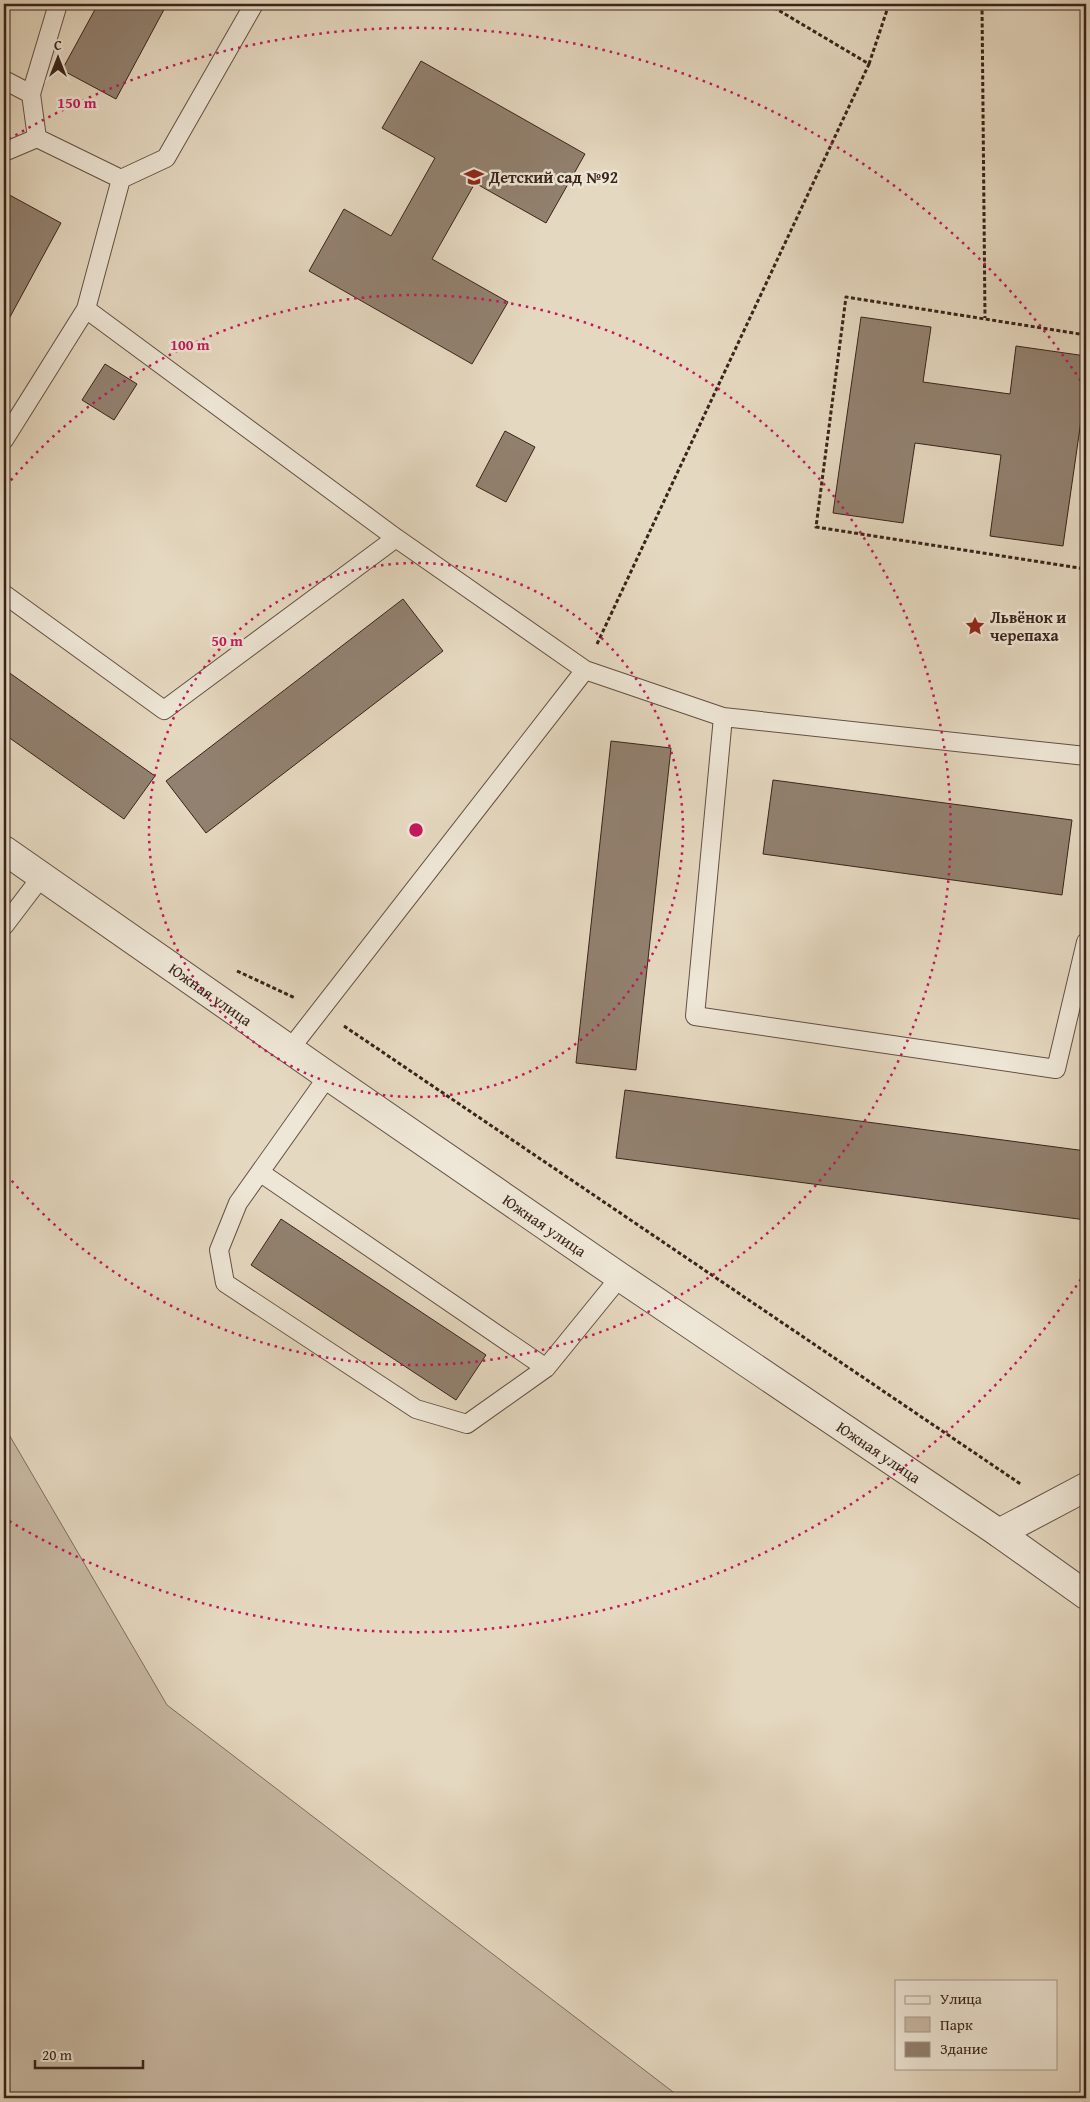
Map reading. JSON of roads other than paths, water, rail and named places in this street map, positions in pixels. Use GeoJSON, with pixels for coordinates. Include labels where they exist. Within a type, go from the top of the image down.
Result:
{"type":"FeatureCollection","features":[{"type":"Feature","properties":{"kind":"street","name":"Южная улица"},"geometry":{"type":"LineString","coordinates":[[4,850],[328,1076],[620,1277],[999,1533],[1086,1595]]}},
{"type":"Feature","properties":{"kind":"street"},"geometry":{"type":"LineString","coordinates":[[999,1533],[1086,1487]]}},
{"type":"Feature","properties":{"kind":"lane"},"geometry":{"type":"LineString","coordinates":[[37,138],[30,94],[58,4]]}},
{"type":"Feature","properties":{"kind":"lane"},"geometry":{"type":"LineString","coordinates":[[121,179],[166,158],[254,4]]}},
{"type":"Feature","properties":{"kind":"lane"},"geometry":{"type":"LineString","coordinates":[[4,80],[30,94]]}},
{"type":"Feature","properties":{"kind":"lane"},"geometry":{"type":"LineString","coordinates":[[4,152],[37,138],[121,179]]}},
{"type":"Feature","properties":{"kind":"lane"},"geometry":{"type":"LineString","coordinates":[[4,440],[86,310],[121,179]]}},
{"type":"Feature","properties":{"kind":"lane"},"geometry":{"type":"LineString","coordinates":[[86,310],[396,538],[585,670],[723,717],[1086,756]]}},
{"type":"Feature","properties":{"kind":"lane"},"geometry":{"type":"LineString","coordinates":[[4,594],[164,710],[396,538]]}},
{"type":"Feature","properties":{"kind":"lane"},"geometry":{"type":"LineString","coordinates":[[290,1048],[585,670]]}},
{"type":"Feature","properties":{"kind":"lane"},"geometry":{"type":"LineString","coordinates":[[723,717],[695,1016],[1056,1069],[1086,942]]}},
{"type":"Feature","properties":{"kind":"lane"},"geometry":{"type":"LineString","coordinates":[[4,926],[42,876]]}},
{"type":"Feature","properties":{"kind":"lane"},"geometry":{"type":"LineString","coordinates":[[328,1076],[238,1203],[219,1250],[225,1283],[416,1410],[467,1424],[546,1368],[620,1277]]}},
{"type":"Feature","properties":{"kind":"lane"},"geometry":{"type":"LineString","coordinates":[[261,1173],[546,1368]]}},
{"type":"Feature","properties":{"kind":"place","name":"Детский сад №92"},"geometry":{"type":"Point","coordinates":[474,177]}},
{"type":"Feature","properties":{"kind":"place","name":"Львёнок и черепаха"},"geometry":{"type":"Point","coordinates":[975,626]}}]}
